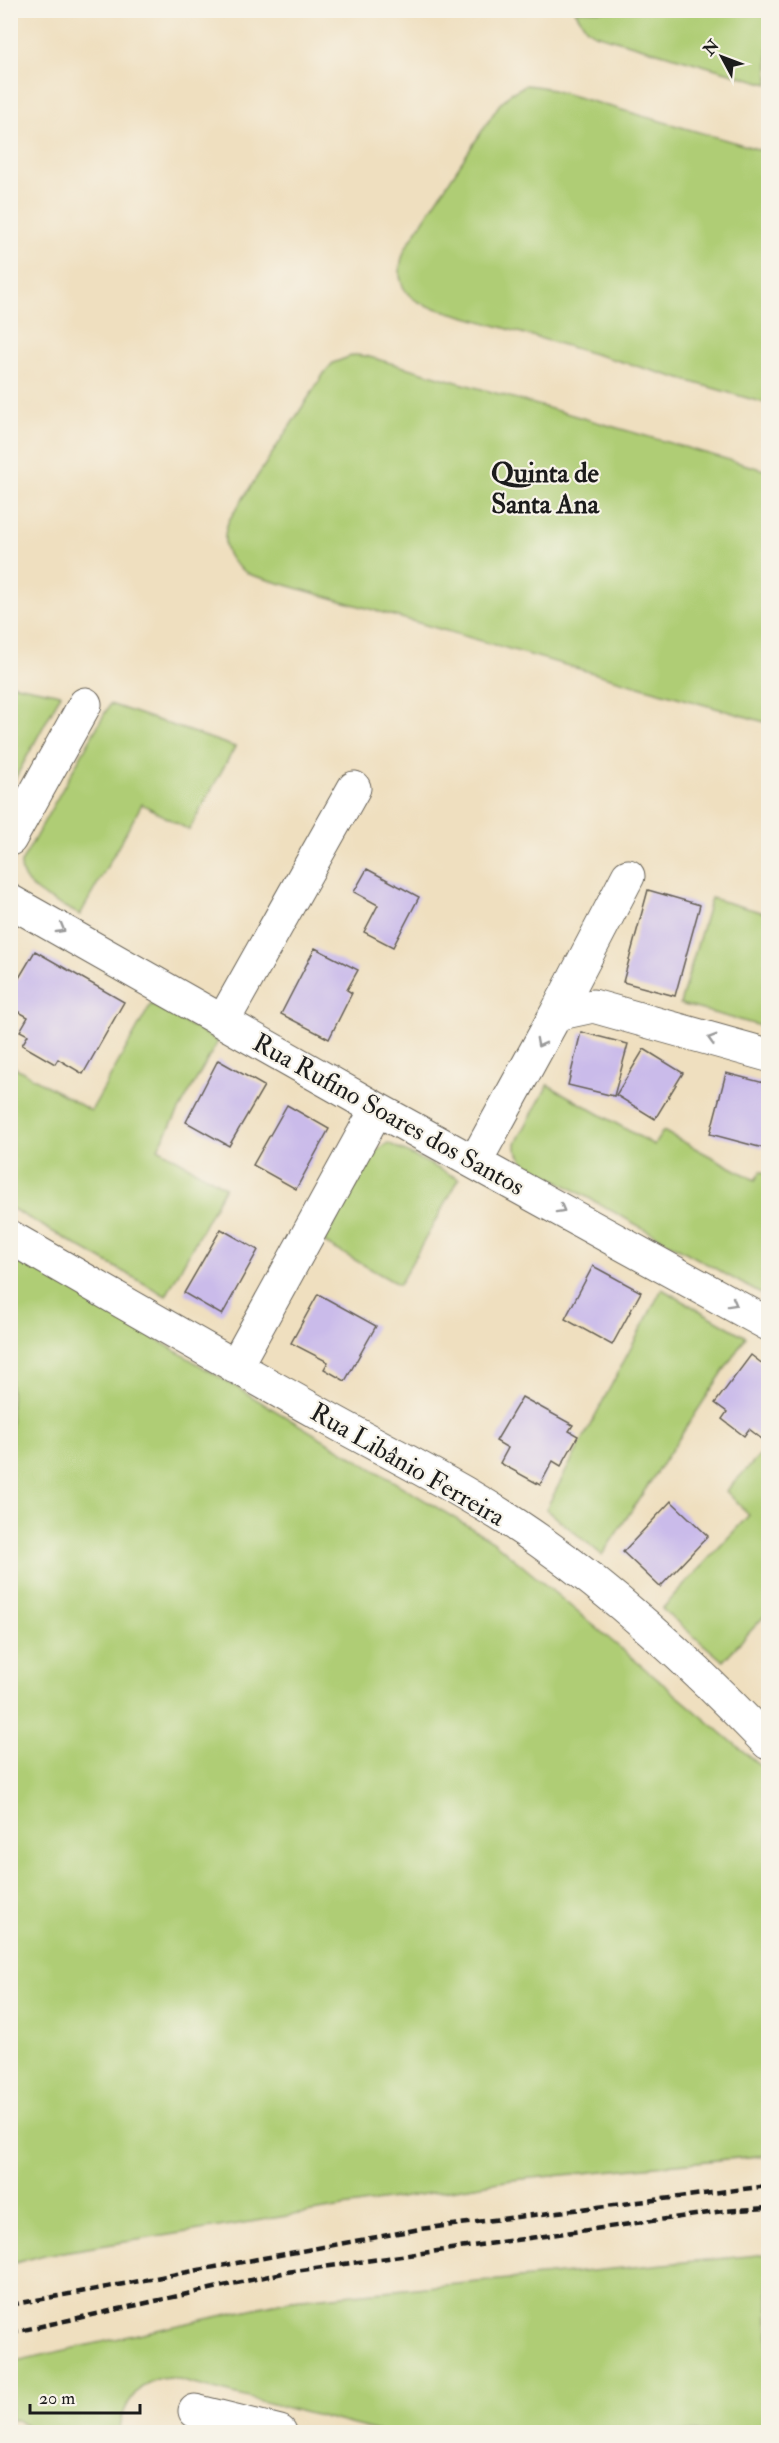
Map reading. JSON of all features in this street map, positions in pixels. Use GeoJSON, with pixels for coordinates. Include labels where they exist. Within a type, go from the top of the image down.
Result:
{"type":"FeatureCollection","features":[{"type":"Feature","properties":{"kind":"street"},"geometry":{"type":"LineString","coordinates":[[10,839],[85,704]]}},
{"type":"Feature","properties":{"kind":"street"},"geometry":{"type":"LineString","coordinates":[[223,1021],[354,788]]}},
{"type":"Feature","properties":{"kind":"street"},"geometry":{"type":"LineString","coordinates":[[475,1162],[628,876]]}},
{"type":"Feature","properties":{"kind":"street","name":"Rua Rufino Soares dos Santos"},"geometry":{"type":"LineString","coordinates":[[10,901],[377,1109],[768,1324]]}},
{"type":"Feature","properties":{"kind":"street"},"geometry":{"type":"LineString","coordinates":[[556,1014],[594,1006],[768,1055]]}},
{"type":"Feature","properties":{"kind":"street"},"geometry":{"type":"LineString","coordinates":[[235,1367],[377,1109]]}},
{"type":"Feature","properties":{"kind":"street","name":"Rua Libânio Ferreira"},"geometry":{"type":"LineString","coordinates":[[10,1237],[235,1367],[494,1511],[541,1541],[587,1576],[692,1669],[768,1743]]}},
{"type":"Feature","properties":{"kind":"street"},"geometry":{"type":"LineString","coordinates":[[195,2411],[280,2433]]}},
{"type":"Feature","properties":{"kind":"green space"},"geometry":{"type":"Polygon","coordinates":[[[575,11],[768,11],[768,84],[595,34],[586,28],[575,11]]]}},
{"type":"Feature","properties":{"kind":"green space"},"geometry":{"type":"Polygon","coordinates":[[[526,85],[542,87],[768,152],[768,404],[428,306],[418,302],[405,290],[400,275],[400,266],[406,247],[499,105],[511,93],[526,85]]]}},
{"type":"Feature","properties":{"kind":"green space"},"geometry":{"type":"Polygon","coordinates":[[[354,355],[366,356],[768,471],[768,723],[251,575],[236,565],[225,545],[229,520],[325,372],[333,363],[354,355]]]}},
{"type":"Feature","properties":{"kind":"green space"},"geometry":{"type":"Polygon","coordinates":[[[10,684],[61,694],[11,786],[10,684]]]}},
{"type":"Feature","properties":{"kind":"green space"},"geometry":{"type":"Polygon","coordinates":[[[110,704],[235,747],[189,830],[142,804],[80,915],[34,889],[22,873],[21,863],[110,704]]]}},
{"type":"Feature","properties":{"kind":"green space"},"geometry":{"type":"Polygon","coordinates":[[[711,898],[768,914],[768,997],[761,1026],[680,1004],[711,898]]]}},
{"type":"Feature","properties":{"kind":"green space"},"geometry":{"type":"Polygon","coordinates":[[[151,1004],[218,1041],[158,1148],[225,1187],[166,1296],[11,1208],[11,1065],[91,1111],[151,1004]]]}},
{"type":"Feature","properties":{"kind":"green space"},"geometry":{"type":"Polygon","coordinates":[[[548,1085],[654,1145],[663,1131],[755,1180],[761,1171],[768,1175],[768,1298],[524,1162],[516,1149],[516,1143],[548,1085]]]}},
{"type":"Feature","properties":{"kind":"green space"},"geometry":{"type":"Polygon","coordinates":[[[388,1143],[459,1179],[399,1285],[323,1242],[376,1151],[388,1143]]]}},
{"type":"Feature","properties":{"kind":"green space"},"geometry":{"type":"Polygon","coordinates":[[[11,1252],[493,1541],[768,1772],[768,2155],[512,2180],[44,2255],[11,2264],[11,1252]]]}},
{"type":"Feature","properties":{"kind":"green space"},"geometry":{"type":"Polygon","coordinates":[[[662,1289],[746,1337],[602,1555],[546,1509],[662,1289]]]}},
{"type":"Feature","properties":{"kind":"green space"},"geometry":{"type":"Polygon","coordinates":[[[768,1447],[768,1612],[723,1661],[662,1609],[749,1515],[726,1491],[768,1447]]]}},
{"type":"Feature","properties":{"kind":"green space"},"geometry":{"type":"Polygon","coordinates":[[[768,2254],[768,2432],[381,2432],[171,2378],[154,2380],[139,2390],[125,2410],[120,2432],[42,2432],[11,2419],[11,2362],[292,2300],[768,2254]]]}},
{"type":"Feature","properties":{"kind":"building"},"geometry":{"type":"Polygon","coordinates":[[[367,869],[419,897],[393,947],[364,932],[378,905],[354,892],[367,869]]]}},
{"type":"Feature","properties":{"kind":"building"},"geometry":{"type":"Polygon","coordinates":[[[648,890],[700,905],[675,996],[623,982],[648,890]]]}},
{"type":"Feature","properties":{"kind":"building"},"geometry":{"type":"Polygon","coordinates":[[[315,948],[358,970],[347,990],[352,993],[329,1039],[281,1014],[315,948]]]}},
{"type":"Feature","properties":{"kind":"building"},"geometry":{"type":"Polygon","coordinates":[[[35,951],[124,1002],[83,1074],[58,1059],[55,1064],[22,1045],[28,1035],[20,1031],[28,1017],[10,1007],[10,993],[35,951]]]}},
{"type":"Feature","properties":{"kind":"building"},"geometry":{"type":"Polygon","coordinates":[[[581,1032],[628,1044],[614,1096],[568,1085],[581,1032]]]}},
{"type":"Feature","properties":{"kind":"building"},"geometry":{"type":"Polygon","coordinates":[[[644,1049],[683,1073],[655,1119],[616,1095],[644,1049]]]}},
{"type":"Feature","properties":{"kind":"building"},"geometry":{"type":"Polygon","coordinates":[[[218,1060],[264,1086],[229,1146],[186,1122],[218,1060]]]}},
{"type":"Feature","properties":{"kind":"building"},"geometry":{"type":"Polygon","coordinates":[[[726,1073],[768,1084],[768,1128],[763,1148],[710,1134],[726,1073]]]}},
{"type":"Feature","properties":{"kind":"building"},"geometry":{"type":"Polygon","coordinates":[[[287,1105],[329,1129],[296,1189],[253,1165],[287,1105]]]}},
{"type":"Feature","properties":{"kind":"building"},"geometry":{"type":"Polygon","coordinates":[[[221,1229],[258,1250],[222,1315],[184,1293],[221,1229]]]}},
{"type":"Feature","properties":{"kind":"building"},"geometry":{"type":"Polygon","coordinates":[[[593,1266],[641,1292],[612,1345],[565,1319],[593,1266]]]}},
{"type":"Feature","properties":{"kind":"building"},"geometry":{"type":"Polygon","coordinates":[[[318,1294],[376,1326],[345,1381],[324,1369],[328,1362],[291,1343],[318,1294]]]}},
{"type":"Feature","properties":{"kind":"building"},"geometry":{"type":"Polygon","coordinates":[[[751,1355],[768,1368],[767,1443],[749,1429],[744,1436],[722,1419],[727,1412],[715,1403],[751,1355]]]}},
{"type":"Feature","properties":{"kind":"building"},"geometry":{"type":"Polygon","coordinates":[[[522,1397],[573,1425],[569,1431],[578,1436],[561,1466],[553,1461],[540,1485],[500,1463],[508,1448],[496,1441],[522,1397]]]}},
{"type":"Feature","properties":{"kind":"building"},"geometry":{"type":"Polygon","coordinates":[[[671,1501],[708,1536],[660,1587],[623,1552],[671,1501]]]}},
{"type":"Feature","properties":{"kind":"railway"},"geometry":{"type":"LineString","coordinates":[[10,2305],[420,2229],[768,2186]]}},
{"type":"Feature","properties":{"kind":"railway"},"geometry":{"type":"LineString","coordinates":[[10,2333],[287,2272],[723,2211],[768,2208]]}},
{"type":"Feature","properties":{"kind":"district","name":"Quinta de Santa Ana"},"geometry":{"type":"Point","coordinates":[545,488]}}]}
